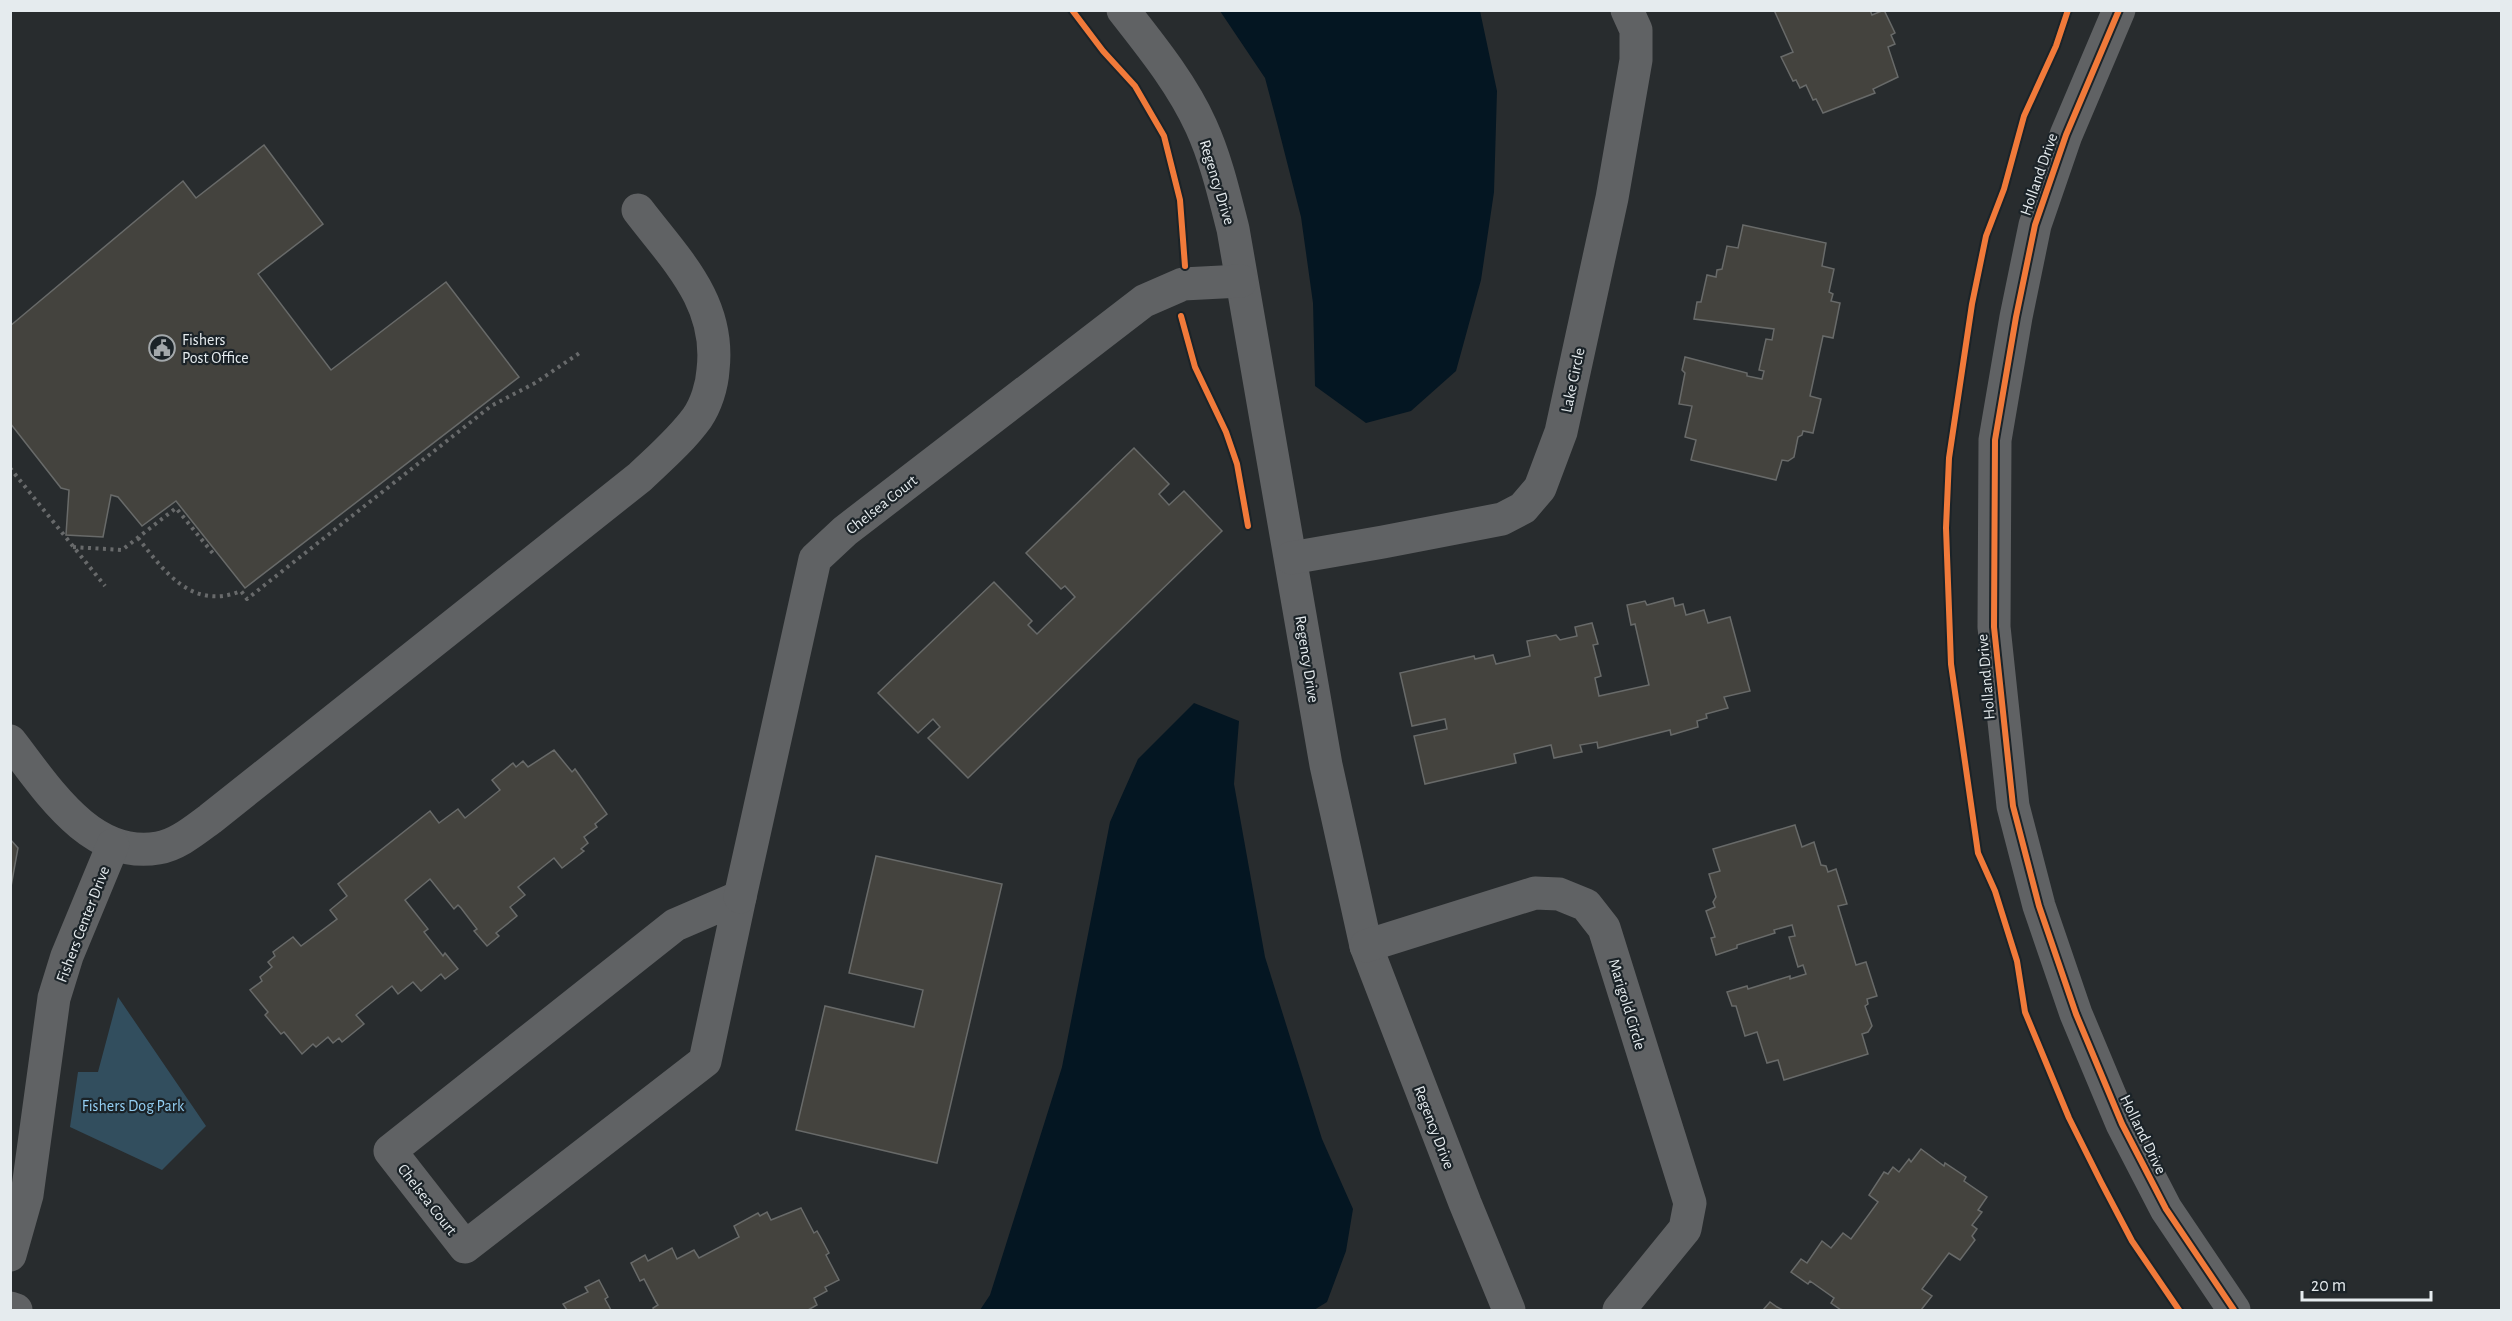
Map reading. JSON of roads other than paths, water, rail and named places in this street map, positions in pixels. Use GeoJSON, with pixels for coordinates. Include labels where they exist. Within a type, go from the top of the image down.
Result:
{"type":"FeatureCollection","features":[{"type":"Feature","properties":{"kind":"street","name":"Regency Drive"},"geometry":{"type":"LineString","coordinates":[[1123,10],[1170,71],[1200,125],[1216,165],[1233,229],[1326,765],[1366,946],[1509,1311]]}},
{"type":"Feature","properties":{"kind":"street","name":"Lake Circle"},"geometry":{"type":"LineString","coordinates":[[1291,558],[1502,519],[1523,508],[1540,488],[1561,432],[1612,198],[1636,60],[1636,30],[1627,10]]}},
{"type":"Feature","properties":{"kind":"street","name":"Holland Drive"},"geometry":{"type":"LineString","coordinates":[[2119,10],[2082,93],[2035,225],[2016,317],[1995,440],[1994,627],[2013,806],[2039,906],[2076,1014],[2122,1124],[2166,1209],[2234,1311]]}},
{"type":"Feature","properties":{"kind":"street"},"geometry":{"type":"LineString","coordinates":[[113,845],[138,849],[160,848],[187,836],[640,477],[677,442],[699,416],[712,384],[715,358],[714,334],[706,306],[689,278],[638,210]]}},
{"type":"Feature","properties":{"kind":"street","name":"Chelsea Court"},"geometry":{"type":"LineString","coordinates":[[740,897],[675,925],[390,1151],[465,1248],[705,1061],[815,559],[845,531],[1144,301],[1183,284],[1241,281]]}},
{"type":"Feature","properties":{"kind":"street","name":"Fishers Center Drive"},"geometry":{"type":"LineString","coordinates":[[10,741],[77,822],[113,845],[67,956],[54,998],[27,1195],[10,1255]]}},
{"type":"Feature","properties":{"kind":"street","name":"Marigold Circle"},"geometry":{"type":"LineString","coordinates":[[1366,946],[1535,893],[1559,894],[1586,905],[1604,928],[1690,1203],[1685,1229],[1619,1311]]}},
{"type":"Feature","properties":{"kind":"street"},"geometry":{"type":"LineString","coordinates":[[10,1308],[16,1311]]}},
{"type":"Feature","properties":{"kind":"place","name":"Fishers Post Office"},"geometry":{"type":"Point","coordinates":[162,348]}},
{"type":"Feature","properties":{"kind":"park label","name":"Fishers Dog Park"},"geometry":{"type":"Point","coordinates":[133,1105]}}]}
